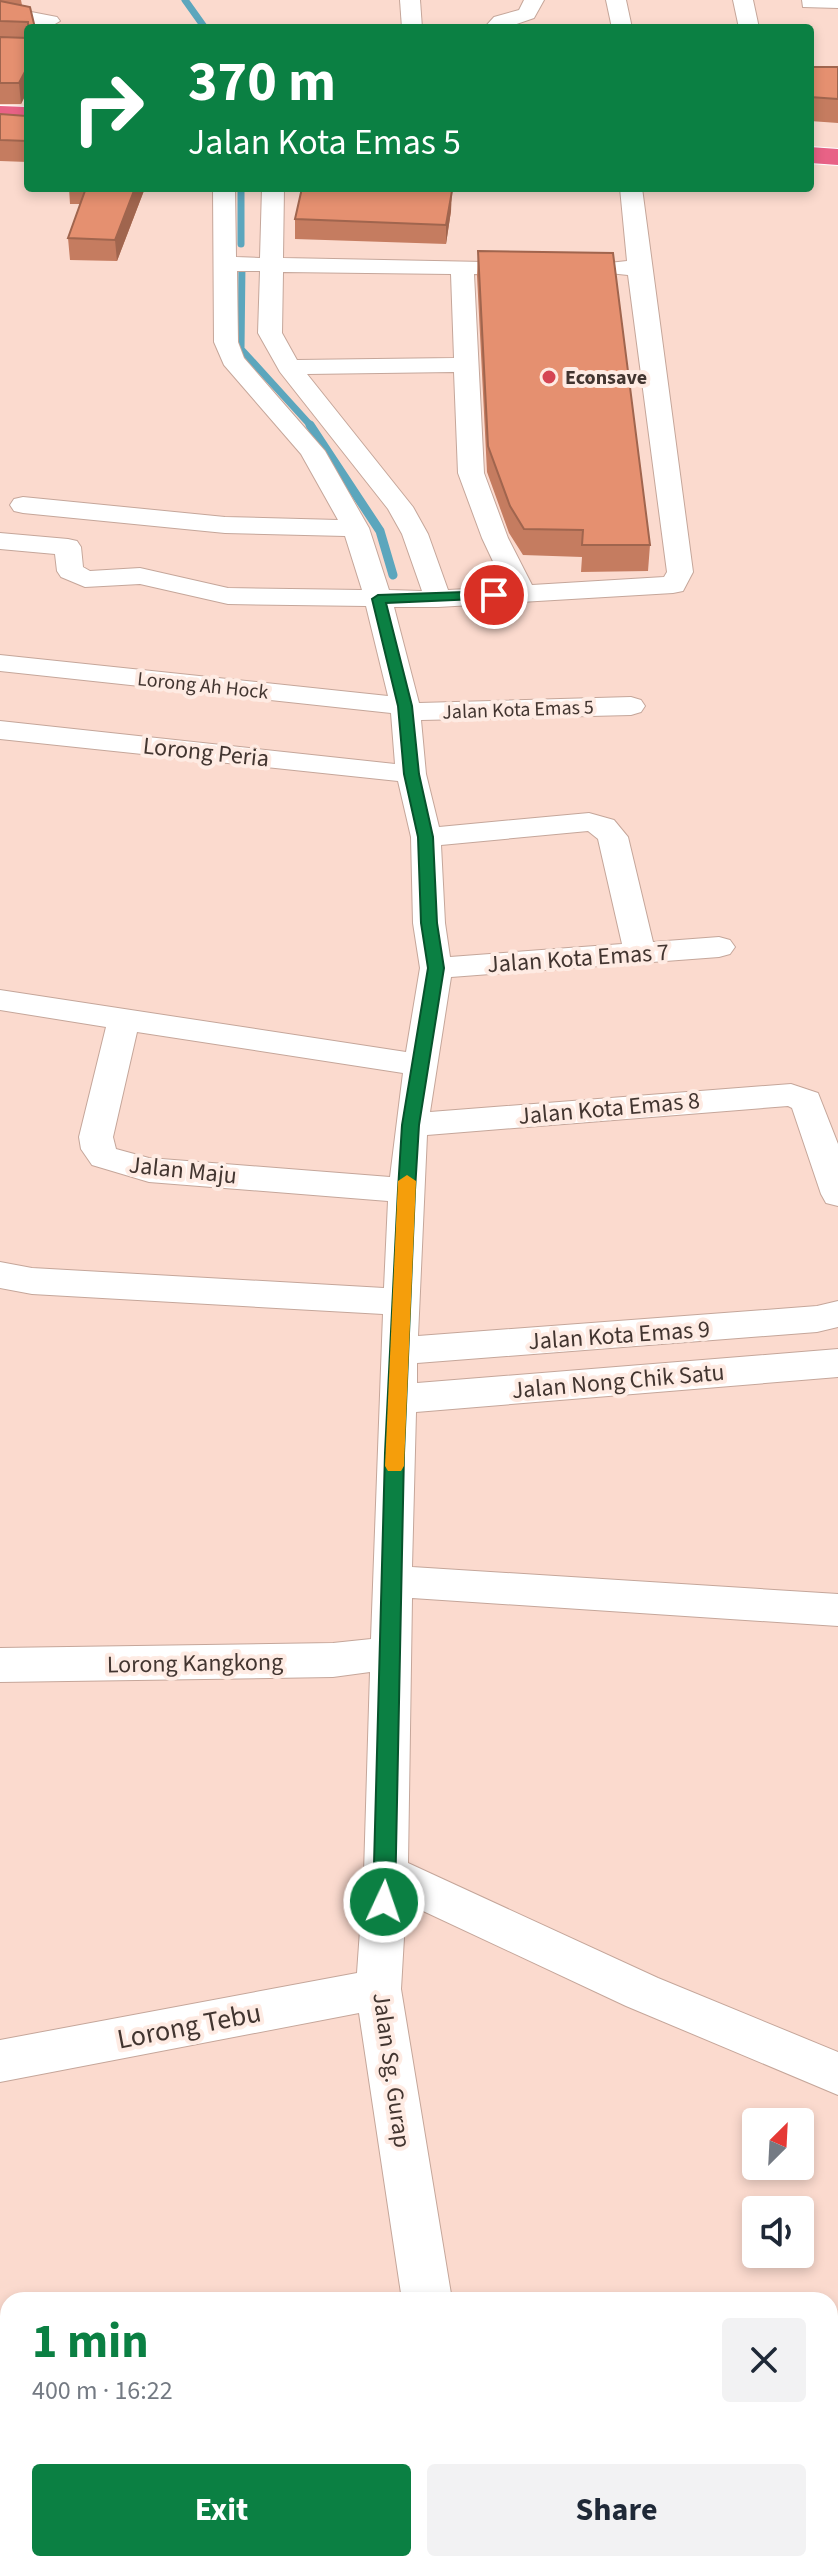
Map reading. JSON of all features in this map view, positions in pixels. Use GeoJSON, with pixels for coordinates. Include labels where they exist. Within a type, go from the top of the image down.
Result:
{"type":"FeatureCollection","features":[{"type":"Feature","properties":{"kind":"highway"},"geometry":{"type":"LineString","coordinates":[[0,98],[24,99]]}},
{"type":"Feature","properties":{"kind":"highway"},"geometry":{"type":"LineString","coordinates":[[0,114],[24,115]]}},
{"type":"Feature","properties":{"kind":"highway"},"geometry":{"type":"LineString","coordinates":[[814,141],[838,143]]}},
{"type":"Feature","properties":{"kind":"highway"},"geometry":{"type":"LineString","coordinates":[[814,155],[838,157]]}},
{"type":"Feature","properties":{"kind":"street"},"geometry":{"type":"LineString","coordinates":[[410,0],[412,24]]}},
{"type":"Feature","properties":{"kind":"street"},"geometry":{"type":"LineString","coordinates":[[498,24],[527,14],[534,0]]}},
{"type":"Feature","properties":{"kind":"street"},"geometry":{"type":"LineString","coordinates":[[616,0],[621,24]]}},
{"type":"Feature","properties":{"kind":"street"},"geometry":{"type":"LineString","coordinates":[[743,0],[748,24]]}},
{"type":"Feature","properties":{"kind":"street"},"geometry":{"type":"LineString","coordinates":[[810,3],[838,2]]}},
{"type":"Feature","properties":{"kind":"street"},"geometry":{"type":"LineString","coordinates":[[0,12],[47,14]]}},
{"type":"Feature","properties":{"kind":"street"},"geometry":{"type":"LineString","coordinates":[[0,127],[24,128]]}},
{"type":"Feature","properties":{"kind":"street","name":"Jalan Sg. Gurap"},"geometry":{"type":"LineString","coordinates":[[224,192],[226,342],[233,360],[312,451],[356,528],[378,599],[405,709],[411,774],[426,837],[429,923],[436,968],[411,1125],[406,1190],[391,1581],[386,1873],[378,1989],[426,2292]]}},
{"type":"Feature","properties":{"kind":"street"},"geometry":{"type":"LineString","coordinates":[[273,192],[274,263],[270,333],[289,367],[400,507],[415,534],[438,599]]}},
{"type":"Feature","properties":{"kind":"street"},"geometry":{"type":"LineString","coordinates":[[0,541],[68,547],[70,571],[85,579],[140,576],[228,596],[438,599],[673,585],[680,576],[631,192]]}},
{"type":"Feature","properties":{"kind":"street"},"geometry":{"type":"LineString","coordinates":[[224,264],[551,268]]}},
{"type":"Feature","properties":{"kind":"street"},"geometry":{"type":"LineString","coordinates":[[462,267],[471,473],[495,538],[522,593]]}},
{"type":"Feature","properties":{"kind":"street"},"geometry":{"type":"LineString","coordinates":[[596,268],[639,268]]}},
{"type":"Feature","properties":{"kind":"street"},"geometry":{"type":"LineString","coordinates":[[289,367],[466,365]]}},
{"type":"Feature","properties":{"kind":"street"},"geometry":{"type":"LineString","coordinates":[[23,505],[225,525],[356,528]]}},
{"type":"Feature","properties":{"kind":"street","name":"Lorong Ah Hock"},"geometry":{"type":"LineString","coordinates":[[0,663],[405,709]]}},
{"type":"Feature","properties":{"kind":"street","name":"Jalan Kota Emas 5"},"geometry":{"type":"LineString","coordinates":[[405,709],[631,706]]}},
{"type":"Feature","properties":{"kind":"street","name":"Lorong Peria"},"geometry":{"type":"LineString","coordinates":[[0,730],[411,774]]}},
{"type":"Feature","properties":{"kind":"street"},"geometry":{"type":"LineString","coordinates":[[426,837],[589,822],[603,826],[613,837],[640,954]]}},
{"type":"Feature","properties":{"kind":"street","name":"Jalan Kota Emas 7"},"geometry":{"type":"LineString","coordinates":[[436,968],[719,947]]}},
{"type":"Feature","properties":{"kind":"street"},"geometry":{"type":"LineString","coordinates":[[0,1000],[421,1065]]}},
{"type":"Feature","properties":{"kind":"street","name":"Jalan Maju"},"geometry":{"type":"LineString","coordinates":[[124,1019],[96,1137],[98,1149],[104,1157],[149,1170],[406,1190]]}},
{"type":"Feature","properties":{"kind":"street","name":"Jalan Kota Emas 8"},"geometry":{"type":"LineString","coordinates":[[411,1125],[779,1094],[806,1101],[838,1194]]}},
{"type":"Feature","properties":{"kind":"street"},"geometry":{"type":"LineString","coordinates":[[0,1275],[32,1281],[401,1302]]}},
{"type":"Feature","properties":{"kind":"street","name":"Jalan Kota Emas 9"},"geometry":{"type":"LineString","coordinates":[[398,1351],[817,1319],[838,1314]]}},
{"type":"Feature","properties":{"kind":"street","name":"Jalan Nong Chik Satu"},"geometry":{"type":"LineString","coordinates":[[398,1399],[838,1363]]}},
{"type":"Feature","properties":{"kind":"street"},"geometry":{"type":"LineString","coordinates":[[391,1581],[838,1610]]}},
{"type":"Feature","properties":{"kind":"street","name":"Lorong Kangkong"},"geometry":{"type":"LineString","coordinates":[[0,1665],[333,1660],[389,1653]]}},
{"type":"Feature","properties":{"kind":"street"},"geometry":{"type":"LineString","coordinates":[[386,1873],[642,1992],[838,2074]]}},
{"type":"Feature","properties":{"kind":"street","name":"Lorong Tebu"},"geometry":{"type":"LineString","coordinates":[[0,2061],[378,1989]]}},
{"type":"Feature","properties":{"kind":"building"},"geometry":{"type":"Polygon","coordinates":[[[0,1],[30,7],[34,24],[28,22],[0,21],[0,1]]]}},
{"type":"Feature","properties":{"kind":"building"},"geometry":{"type":"Polygon","coordinates":[[[0,37],[24,38],[24,74],[19,83],[0,83],[0,37]]]}},
{"type":"Feature","properties":{"kind":"building"},"geometry":{"type":"Polygon","coordinates":[[[814,67],[838,67],[838,99],[814,97],[814,67]]]}},
{"type":"Feature","properties":{"kind":"building"},"geometry":{"type":"Polygon","coordinates":[[[0,114],[24,116],[24,141],[0,140],[0,114]]]}},
{"type":"Feature","properties":{"kind":"building"},"geometry":{"type":"Polygon","coordinates":[[[85,192],[133,192],[115,240],[68,238],[85,192]]]}},
{"type":"Feature","properties":{"kind":"building"},"geometry":{"type":"Polygon","coordinates":[[[301,192],[452,192],[446,225],[295,219],[301,192]]]}},
{"type":"Feature","properties":{"kind":"building","name":"Econsave"},"geometry":{"type":"Polygon","coordinates":[[[478,251],[613,253],[650,545],[582,545],[583,530],[524,529],[510,506],[488,446],[478,251]]]}},
{"type":"Feature","properties":{"kind":"waterway"},"geometry":{"type":"LineString","coordinates":[[185,0],[202,24]]}},
{"type":"Feature","properties":{"kind":"waterway"},"geometry":{"type":"LineString","coordinates":[[241,192],[241,244]]}},
{"type":"Feature","properties":{"kind":"waterway"},"geometry":{"type":"LineString","coordinates":[[242,264],[241,349],[312,427]]}},
{"type":"Feature","properties":{"kind":"waterway"},"geometry":{"type":"LineString","coordinates":[[310,425],[380,531],[393,575]]}},
{"type":"Feature","properties":{"kind":"slow traffic"},"geometry":{"type":"LineString","coordinates":[[394,1466],[407,1181]]}},
{"type":"Feature","properties":{"kind":"place","name":"Econsave"},"geometry":{"type":"Point","coordinates":[549,377]}},
{"type":"Feature","properties":{"kind":"route"},"geometry":{"type":"LineString","coordinates":[[384,1902],[398,1351],[406,1190],[411,1125],[436,968],[429,923],[426,837],[411,774],[405,706],[378,599],[494,595]]}}]}
